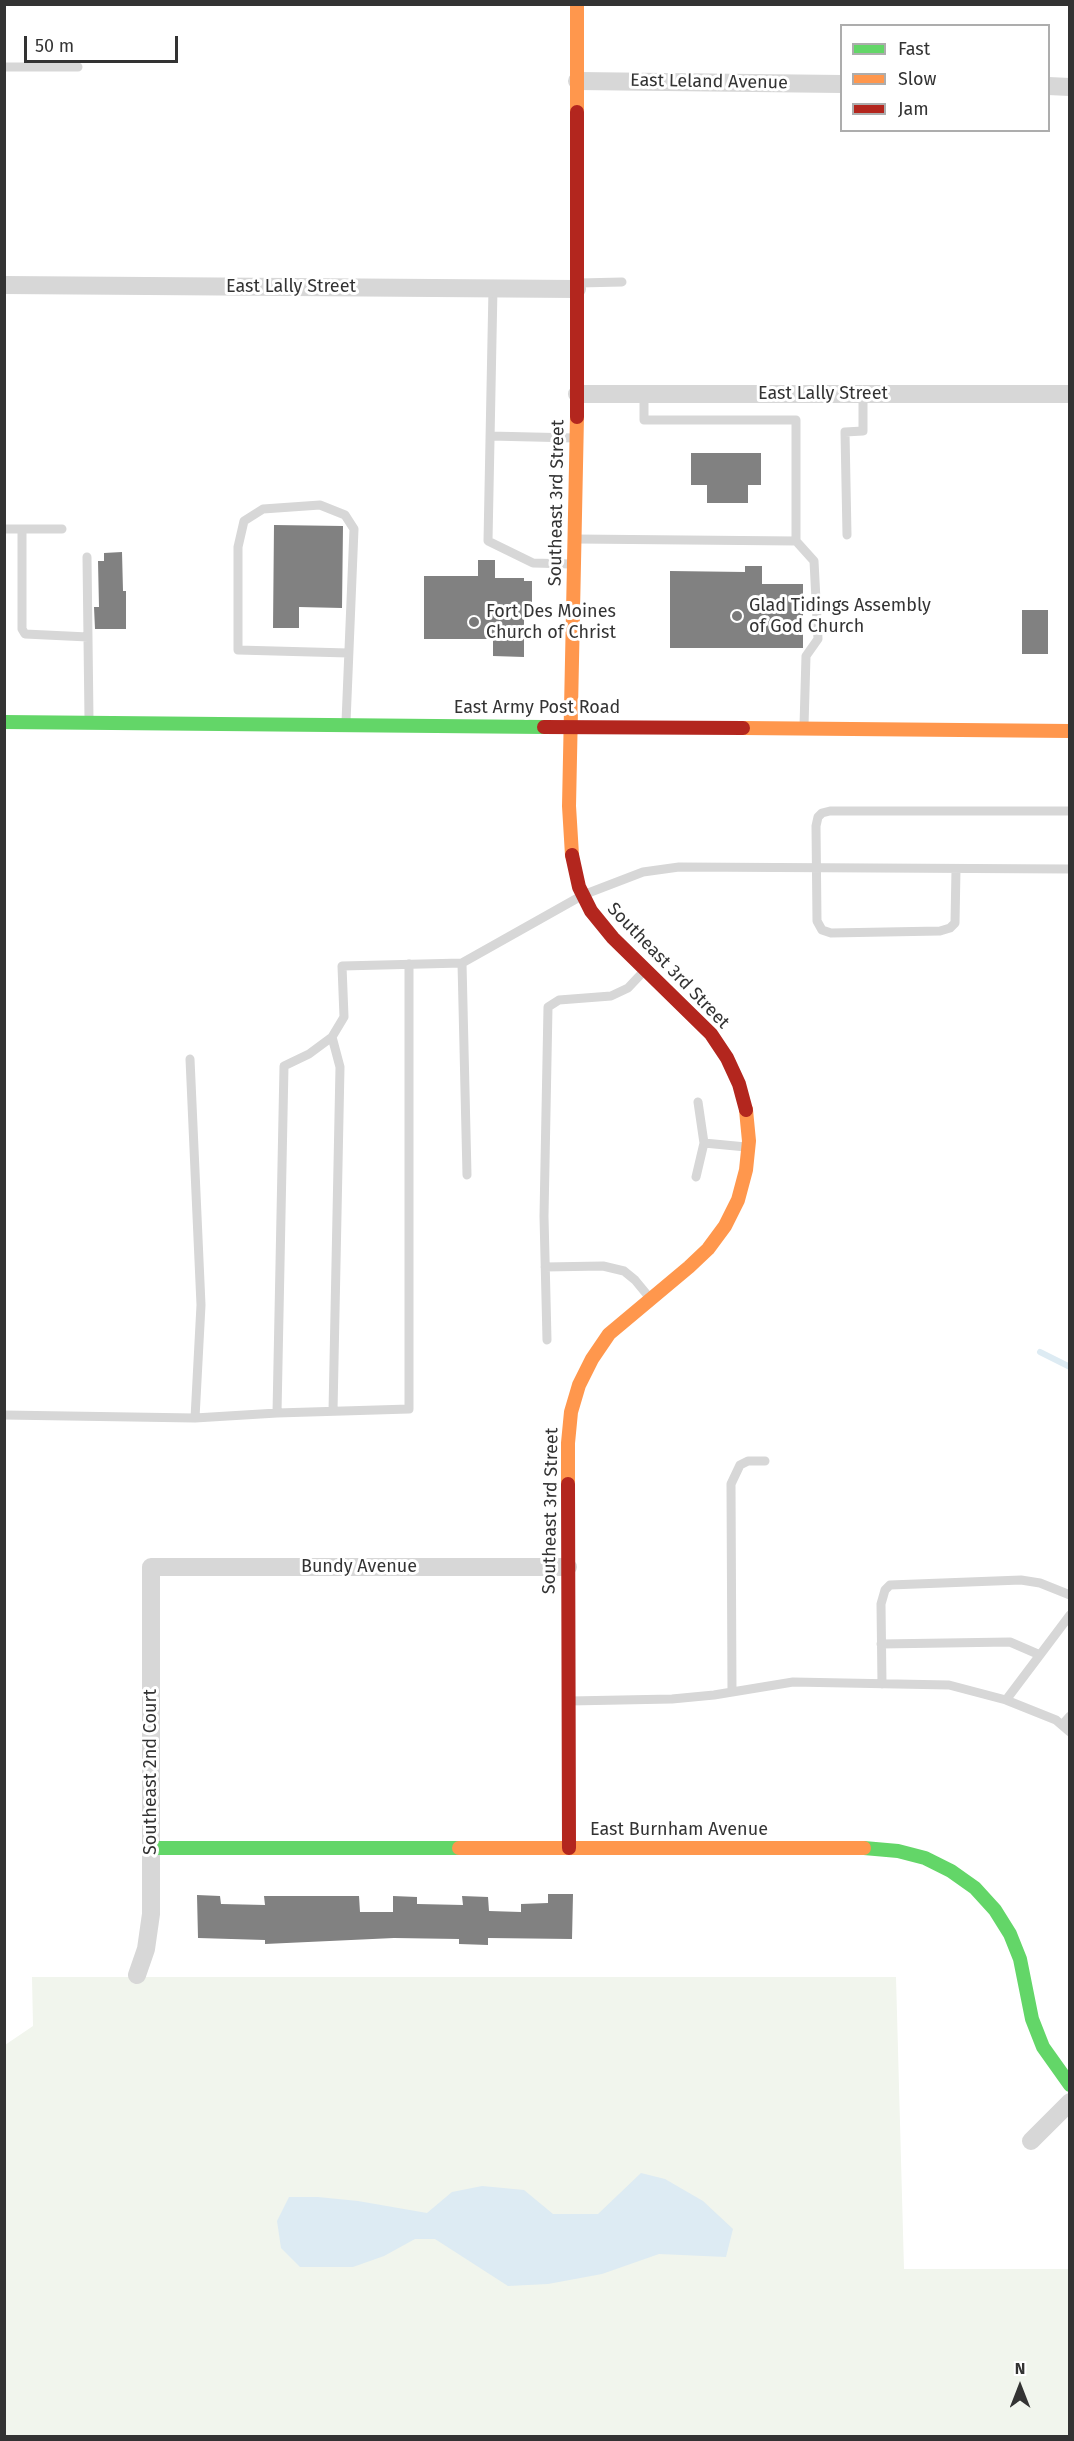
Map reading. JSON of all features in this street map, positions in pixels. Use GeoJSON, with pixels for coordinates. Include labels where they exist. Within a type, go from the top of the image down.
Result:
{"type":"FeatureCollection","features":[{"type":"Feature","properties":{"kind":"street","name":"Southeast 3rd Street"},"geometry":{"type":"LineString","coordinates":[[568,1848],[568,1443],[571,1412],[579,1385],[592,1359],[609,1334],[708,1249],[725,1226],[738,1200],[746,1170],[748,1148],[747,1113],[739,1084],[727,1058],[711,1034],[613,938],[591,911],[572,862],[569,835],[577,394],[577,4]]}},
{"type":"Feature","properties":{"kind":"street","name":"East Leland Avenue"},"geometry":{"type":"LineString","coordinates":[[577,81],[840,84]]}},
{"type":"Feature","properties":{"kind":"street"},"geometry":{"type":"LineString","coordinates":[[1050,87],[1070,87]]}},
{"type":"Feature","properties":{"kind":"street","name":"East Lally Street"},"geometry":{"type":"LineString","coordinates":[[4,285],[494,288],[577,286]]}},
{"type":"Feature","properties":{"kind":"street","name":"East Lally Street"},"geometry":{"type":"LineString","coordinates":[[577,394],[1070,394]]}},
{"type":"Feature","properties":{"kind":"street","name":"East Army Post Road"},"geometry":{"type":"LineString","coordinates":[[4,722],[1070,730]]}},
{"type":"Feature","properties":{"kind":"street","name":"Bundy Avenue"},"geometry":{"type":"LineString","coordinates":[[150,1567],[568,1567]]}},
{"type":"Feature","properties":{"kind":"street","name":"Southeast 2nd Court"},"geometry":{"type":"LineString","coordinates":[[137,1975],[146,1949],[151,1914],[150,1567]]}},
{"type":"Feature","properties":{"kind":"street","name":"East Burnham Avenue"},"geometry":{"type":"LineString","coordinates":[[150,1848],[870,1848],[898,1851],[925,1858],[951,1870],[975,1888],[994,1910],[1010,1934],[1020,1959],[1032,2019],[1043,2047],[1070,2085]]}},
{"type":"Feature","properties":{"kind":"street"},"geometry":{"type":"LineString","coordinates":[[1031,2141],[1070,2102]]}},
{"type":"Feature","properties":{"kind":"lane"},"geometry":{"type":"LineString","coordinates":[[4,68],[78,67]]}},
{"type":"Feature","properties":{"kind":"lane"},"geometry":{"type":"LineString","coordinates":[[577,286],[622,282]]}},
{"type":"Feature","properties":{"kind":"lane"},"geometry":{"type":"LineString","coordinates":[[494,288],[488,542],[533,563],[574,564]]}},
{"type":"Feature","properties":{"kind":"lane"},"geometry":{"type":"LineString","coordinates":[[644,394],[644,420],[796,420],[796,542],[814,561],[818,639],[806,656],[804,728]]}},
{"type":"Feature","properties":{"kind":"lane"},"geometry":{"type":"LineString","coordinates":[[847,535],[845,432],[863,431],[863,394]]}},
{"type":"Feature","properties":{"kind":"lane"},"geometry":{"type":"LineString","coordinates":[[490,436],[576,438]]}},
{"type":"Feature","properties":{"kind":"lane"},"geometry":{"type":"LineString","coordinates":[[346,724],[354,530],[345,515],[320,505],[263,509],[244,521],[238,547],[238,650],[348,653]]}},
{"type":"Feature","properties":{"kind":"lane"},"geometry":{"type":"LineString","coordinates":[[4,529],[62,529]]}},
{"type":"Feature","properties":{"kind":"lane"},"geometry":{"type":"LineString","coordinates":[[22,529],[22,629],[25,634],[88,637]]}},
{"type":"Feature","properties":{"kind":"lane"},"geometry":{"type":"LineString","coordinates":[[574,539],[796,542]]}},
{"type":"Feature","properties":{"kind":"lane"},"geometry":{"type":"LineString","coordinates":[[87,557],[89,723]]}},
{"type":"Feature","properties":{"kind":"lane"},"geometry":{"type":"LineString","coordinates":[[956,869],[955,923],[950,928],[940,931],[831,933],[822,930],[817,921],[815,869],[818,817],[830,811],[1070,811]]}},
{"type":"Feature","properties":{"kind":"lane"},"geometry":{"type":"LineString","coordinates":[[277,1413],[284,1066],[309,1054],[332,1037],[344,1017],[342,966],[462,963],[583,895],[643,872],[679,867],[1070,869]]}},
{"type":"Feature","properties":{"kind":"lane"},"geometry":{"type":"LineString","coordinates":[[462,963],[467,1175]]}},
{"type":"Feature","properties":{"kind":"lane"},"geometry":{"type":"LineString","coordinates":[[4,1415],[195,1418],[409,1409],[409,964]]}},
{"type":"Feature","properties":{"kind":"lane"},"geometry":{"type":"LineString","coordinates":[[547,1340],[545,1267],[548,1007],[559,1000],[612,996],[628,988],[645,970]]}},
{"type":"Feature","properties":{"kind":"lane"},"geometry":{"type":"LineString","coordinates":[[332,1037],[340,1067],[333,1411]]}},
{"type":"Feature","properties":{"kind":"lane"},"geometry":{"type":"LineString","coordinates":[[190,1059],[201,1305],[195,1418]]}},
{"type":"Feature","properties":{"kind":"lane"},"geometry":{"type":"LineString","coordinates":[[696,1177],[704,1143],[698,1102]]}},
{"type":"Feature","properties":{"kind":"lane"},"geometry":{"type":"LineString","coordinates":[[704,1143],[748,1148]]}},
{"type":"Feature","properties":{"kind":"lane"},"geometry":{"type":"LineString","coordinates":[[545,1267],[603,1266],[624,1272],[635,1280],[651,1299]]}},
{"type":"Feature","properties":{"kind":"lane"},"geometry":{"type":"LineString","coordinates":[[732,1692],[731,1484],[740,1465],[748,1461],[765,1461]]}},
{"type":"Feature","properties":{"kind":"lane"},"geometry":{"type":"LineString","coordinates":[[882,1684],[881,1604],[885,1590],[890,1585],[1020,1580],[1040,1584],[1070,1595]]}},
{"type":"Feature","properties":{"kind":"lane"},"geometry":{"type":"LineString","coordinates":[[1006,1700],[1070,1615]]}},
{"type":"Feature","properties":{"kind":"lane"},"geometry":{"type":"LineString","coordinates":[[881,1644],[1010,1642],[1040,1655]]}},
{"type":"Feature","properties":{"kind":"lane"},"geometry":{"type":"LineString","coordinates":[[568,1701],[672,1700],[793,1682],[949,1685],[1006,1700],[1056,1720],[1066,1728],[1070,1716]]}},
{"type":"Feature","properties":{"kind":"shaded area"},"geometry":{"type":"Polygon","coordinates":[[[32,1977],[896,1977],[904,2269],[1069,2269],[1069,2436],[5,2436],[5,2045],[33,2026],[32,1977]]]}},
{"type":"Feature","properties":{"kind":"shaded area"},"geometry":{"type":"Polygon","coordinates":[[[641,2173],[665,2179],[703,2201],[733,2229],[726,2257],[659,2254],[602,2274],[548,2284],[508,2286],[435,2239],[415,2239],[384,2256],[353,2267],[300,2267],[281,2248],[277,2221],[289,2197],[358,2201],[427,2213],[452,2192],[482,2186],[524,2190],[553,2214],[598,2214],[641,2173]]]}},
{"type":"Feature","properties":{"kind":"building"},"geometry":{"type":"Polygon","coordinates":[[[691,453],[761,453],[761,485],[748,485],[748,503],[707,503],[707,485],[691,485],[691,453]]]}},
{"type":"Feature","properties":{"kind":"building"},"geometry":{"type":"Polygon","coordinates":[[[274,525],[343,526],[342,608],[299,607],[299,628],[273,628],[274,525]]]}},
{"type":"Feature","properties":{"kind":"building"},"geometry":{"type":"Polygon","coordinates":[[[122,552],[123,591],[126,591],[126,629],[95,629],[94,607],[99,607],[98,561],[104,561],[104,553],[122,552]]]}},
{"type":"Feature","properties":{"kind":"building","name":"Fort Des Moines Church of Christ"},"geometry":{"type":"Polygon","coordinates":[[[478,560],[495,560],[495,578],[524,578],[524,581],[532,581],[532,606],[524,606],[524,657],[493,656],[493,639],[424,639],[424,576],[478,576],[478,560]]]}},
{"type":"Feature","properties":{"kind":"building","name":"Glad Tidings Assembly of God Church"},"geometry":{"type":"Polygon","coordinates":[[[745,566],[762,566],[762,584],[803,584],[803,648],[670,648],[670,571],[745,572],[745,566]]]}},
{"type":"Feature","properties":{"kind":"building"},"geometry":{"type":"Polygon","coordinates":[[[1022,610],[1048,610],[1048,654],[1022,654],[1022,610]]]}},
{"type":"Feature","properties":{"kind":"building"},"geometry":{"type":"Polygon","coordinates":[[[548,1894],[573,1894],[572,1939],[488,1938],[488,1945],[459,1944],[459,1939],[394,1938],[265,1944],[265,1940],[198,1938],[197,1895],[220,1896],[221,1904],[265,1905],[264,1896],[359,1896],[360,1912],[393,1912],[393,1896],[417,1897],[417,1904],[463,1905],[462,1896],[488,1897],[489,1911],[521,1912],[521,1904],[548,1903],[548,1894]]]}},
{"type":"Feature","properties":{"kind":"waterway"},"geometry":{"type":"LineString","coordinates":[[1040,1352],[1070,1367]]}},
{"type":"Feature","properties":{"kind":"traffic: fast"},"geometry":{"type":"LineString","coordinates":[[4,722],[544,727]]}},
{"type":"Feature","properties":{"kind":"traffic: fast"},"geometry":{"type":"LineString","coordinates":[[151,1848],[459,1848]]}},
{"type":"Feature","properties":{"kind":"traffic: fast"},"geometry":{"type":"LineString","coordinates":[[864,1848],[898,1851],[925,1858],[951,1871],[975,1888],[995,1910],[1010,1934],[1020,1959],[1032,2019],[1043,2047],[1070,2085]]}},
{"type":"Feature","properties":{"kind":"traffic: slow"},"geometry":{"type":"LineString","coordinates":[[577,4],[577,112]]}},
{"type":"Feature","properties":{"kind":"traffic: slow"},"geometry":{"type":"LineString","coordinates":[[572,855],[569,806],[577,417]]}},
{"type":"Feature","properties":{"kind":"traffic: slow"},"geometry":{"type":"LineString","coordinates":[[743,728],[1070,731]]}},
{"type":"Feature","properties":{"kind":"traffic: slow"},"geometry":{"type":"LineString","coordinates":[[568,1484],[571,1412],[579,1385],[592,1359],[609,1334],[689,1267],[708,1249],[725,1226],[738,1200],[746,1170],[749,1141],[746,1110]]}},
{"type":"Feature","properties":{"kind":"traffic: slow"},"geometry":{"type":"LineString","coordinates":[[459,1848],[864,1848]]}},
{"type":"Feature","properties":{"kind":"traffic: jam"},"geometry":{"type":"LineString","coordinates":[[577,112],[577,417]]}},
{"type":"Feature","properties":{"kind":"traffic: jam"},"geometry":{"type":"LineString","coordinates":[[544,727],[743,728]]}},
{"type":"Feature","properties":{"kind":"traffic: jam"},"geometry":{"type":"LineString","coordinates":[[572,855],[579,887],[591,911],[613,938],[711,1034],[727,1058],[739,1084],[746,1110]]}},
{"type":"Feature","properties":{"kind":"traffic: jam"},"geometry":{"type":"LineString","coordinates":[[568,1484],[569,1848]]}},
{"type":"Feature","properties":{"kind":"place","name":"Glad Tidings Assembly of God Church"},"geometry":{"type":"Point","coordinates":[737,616]}},
{"type":"Feature","properties":{"kind":"place","name":"Fort Des Moines Church of Christ"},"geometry":{"type":"Point","coordinates":[474,622]}}]}
